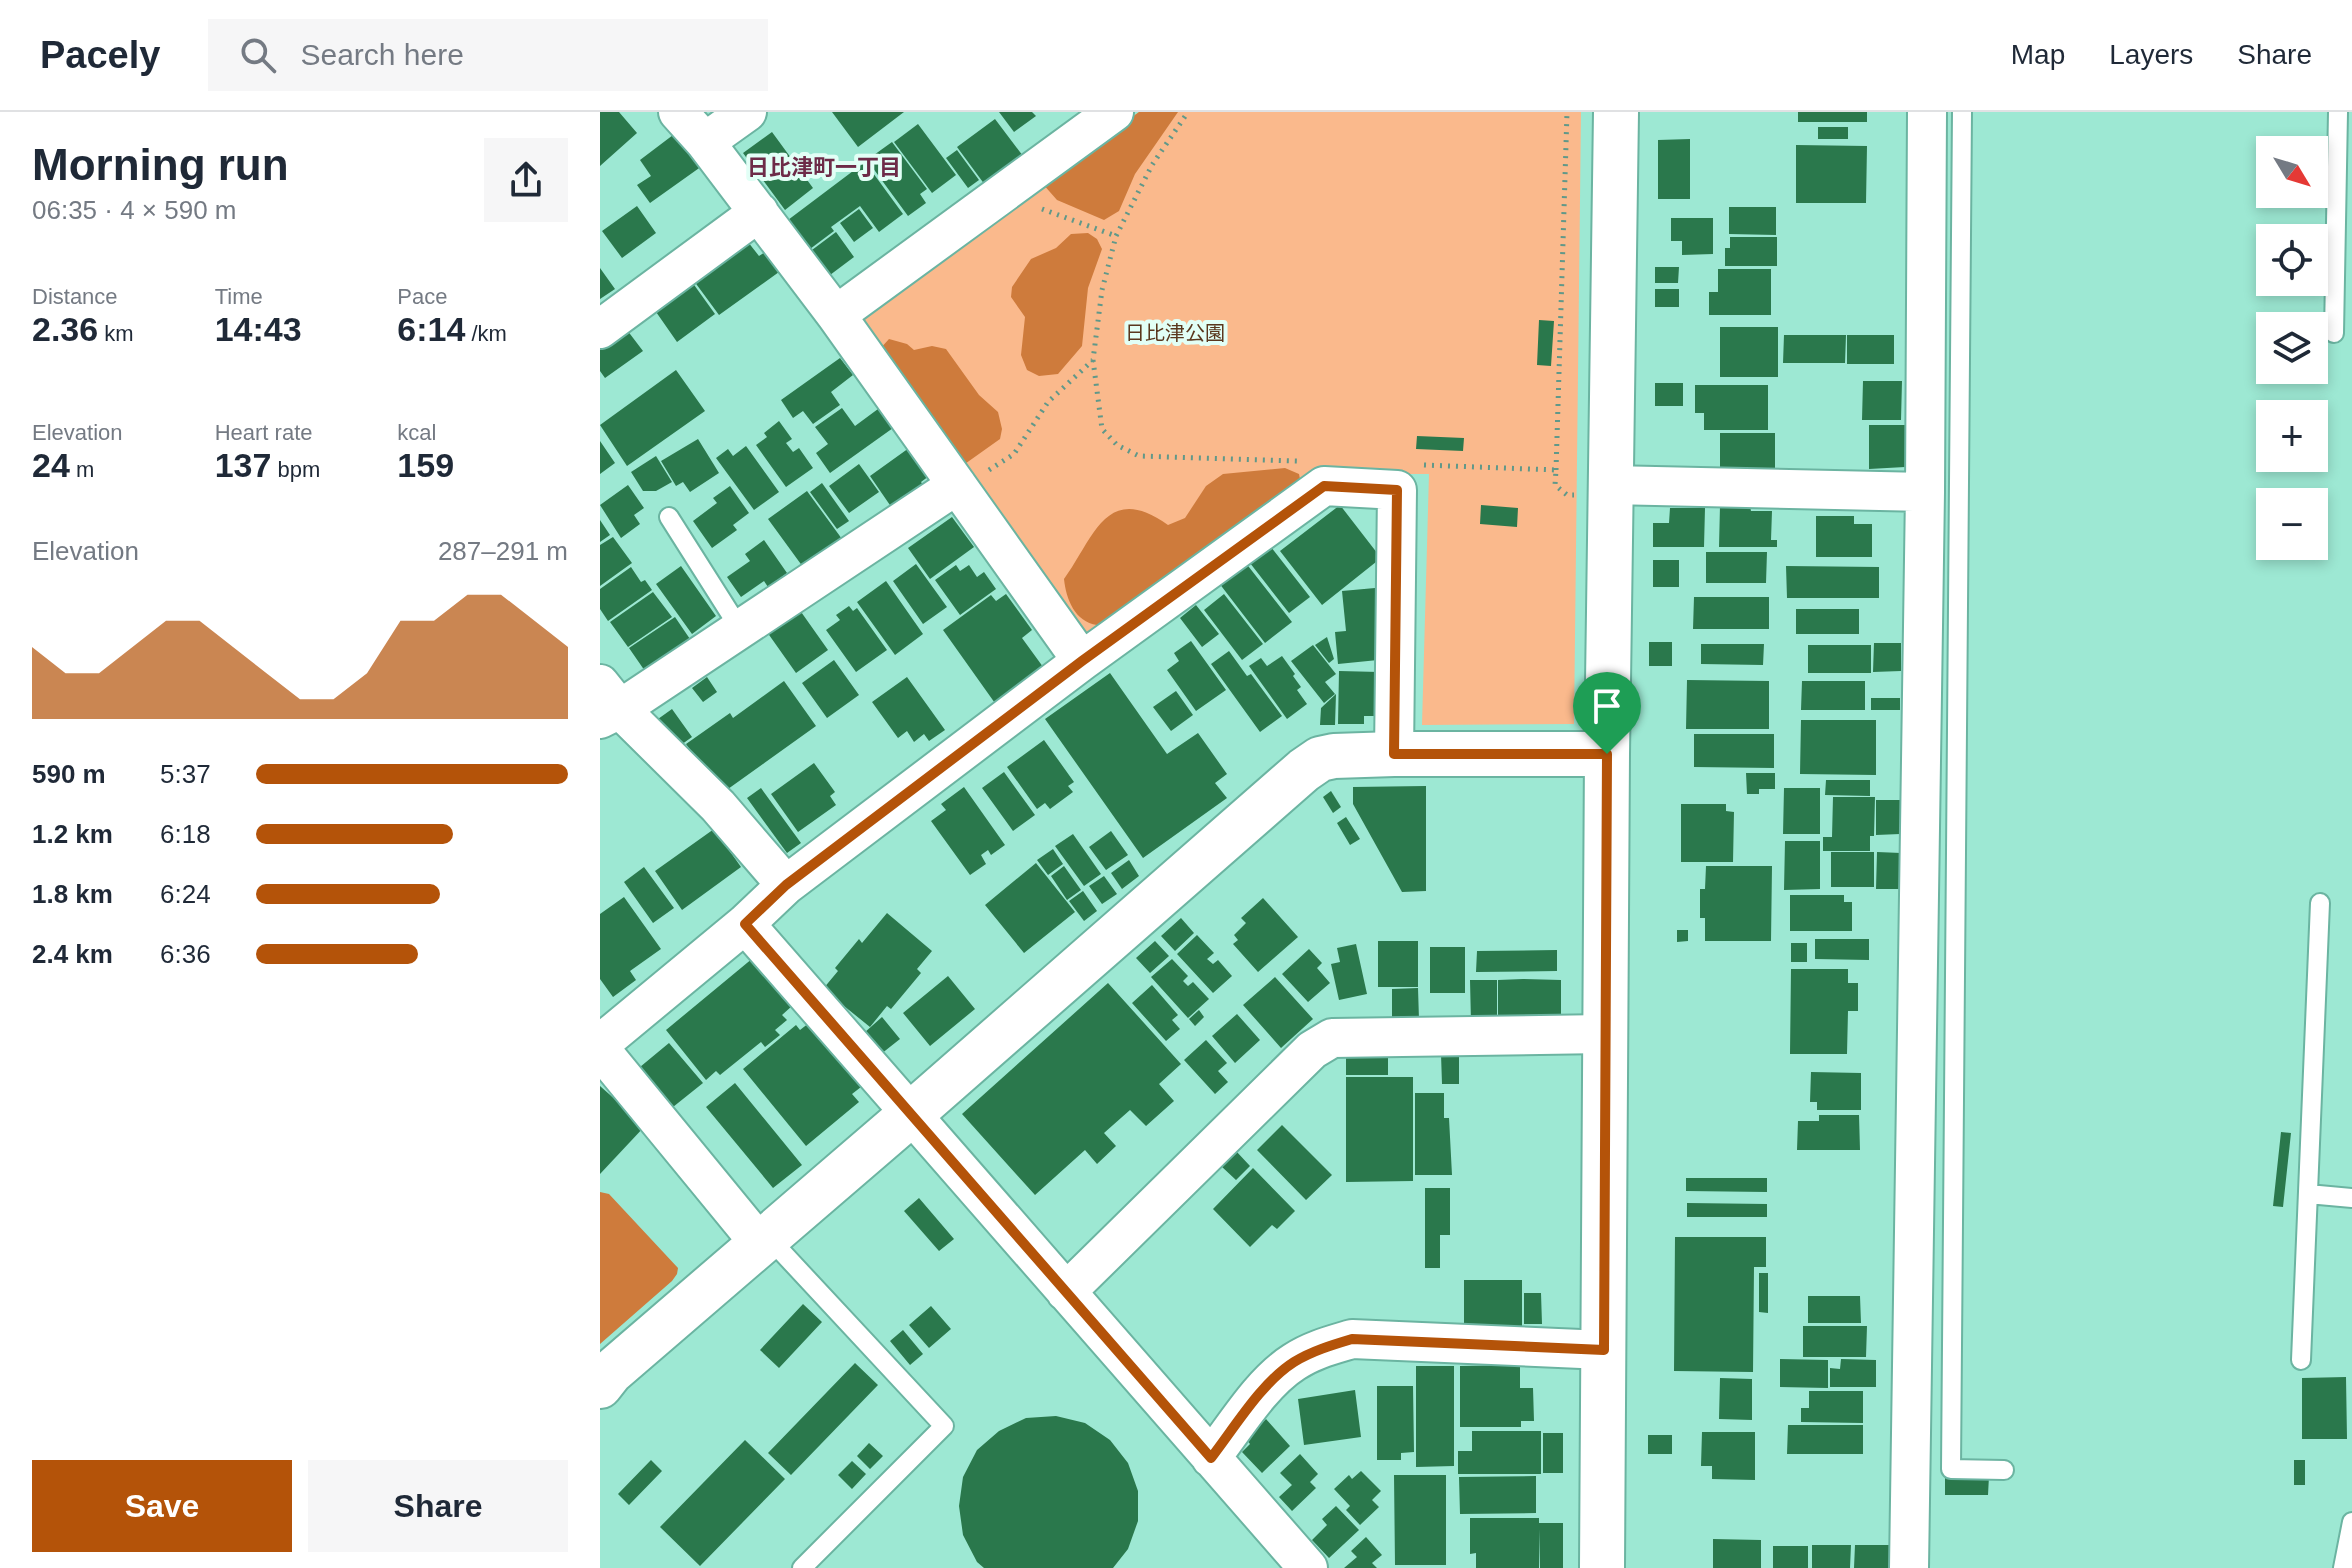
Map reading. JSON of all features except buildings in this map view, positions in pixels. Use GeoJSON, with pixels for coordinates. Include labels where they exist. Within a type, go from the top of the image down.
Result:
{"type":"FeatureCollection","features":[{"type":"Feature","properties":{"kind":"street"},"geometry":{"type":"LineString","coordinates":[[678,112],[705,142],[836,315],[1082,661]]}},
{"type":"Feature","properties":{"kind":"street"},"geometry":{"type":"LineString","coordinates":[[705,142],[747,112]]}},
{"type":"Feature","properties":{"kind":"street"},"geometry":{"type":"LineString","coordinates":[[836,315],[1114,112]]}},
{"type":"Feature","properties":{"kind":"street"},"geometry":{"type":"LineString","coordinates":[[1602,1568],[1607,754],[1616,112]]}},
{"type":"Feature","properties":{"kind":"street"},"geometry":{"type":"LineString","coordinates":[[1909,1568],[1925,492],[1927,112]]}},
{"type":"Feature","properties":{"kind":"street"},"geometry":{"type":"LineString","coordinates":[[600,329],[759,212]]}},
{"type":"Feature","properties":{"kind":"street"},"geometry":{"type":"LineString","coordinates":[[1610,485],[1925,492]]}},
{"type":"Feature","properties":{"kind":"street"},"geometry":{"type":"LineString","coordinates":[[764,1241],[600,1046],[745,924],[786,885],[1082,661],[1324,486],[1397,490],[1394,754]]}},
{"type":"Feature","properties":{"kind":"street"},"geometry":{"type":"LineString","coordinates":[[786,885],[718,806],[607,704],[740,629],[958,487]]}},
{"type":"Feature","properties":{"kind":"street"},"geometry":{"type":"LineString","coordinates":[[600,1386],[611,1372],[1320,759],[1394,754],[1607,754]]}},
{"type":"Feature","properties":{"kind":"street"},"geometry":{"type":"LineString","coordinates":[[745,924],[1308,1568]]}},
{"type":"Feature","properties":{"kind":"street"},"geometry":{"type":"LineString","coordinates":[[1066,1292],[1312,1050],[1332,1038],[1605,1034]]}},
{"type":"Feature","properties":{"kind":"street"},"geometry":{"type":"LineString","coordinates":[[1211,1458],[1270,1382],[1293,1363],[1320,1348],[1352,1339],[1604,1350]]}},
{"type":"Feature","properties":{"kind":"lane"},"geometry":{"type":"LineString","coordinates":[[1962,112],[1951,1469],[2004,1470]]}},
{"type":"Feature","properties":{"kind":"lane"},"geometry":{"type":"LineString","coordinates":[[2334,333],[2338,112]]}},
{"type":"Feature","properties":{"kind":"lane"},"geometry":{"type":"LineString","coordinates":[[669,517],[740,629]]}},
{"type":"Feature","properties":{"kind":"lane"},"geometry":{"type":"LineString","coordinates":[[2301,1360],[2320,903]]}},
{"type":"Feature","properties":{"kind":"lane"},"geometry":{"type":"LineString","coordinates":[[2308,1194],[2352,1198]]}},
{"type":"Feature","properties":{"kind":"lane"},"geometry":{"type":"LineString","coordinates":[[764,1241],[944,1426],[802,1568]]}},
{"type":"Feature","properties":{"kind":"lane"},"geometry":{"type":"LineString","coordinates":[[2343,1568],[2352,1522]]}},
{"type":"Feature","properties":{"kind":"path"},"geometry":{"type":"LineString","coordinates":[[958,487],[1014,454],[1048,402],[1093,360],[1102,290],[1116,236],[1152,165],[1188,112]]}},
{"type":"Feature","properties":{"kind":"path"},"geometry":{"type":"LineString","coordinates":[[1556,470],[1567,112]]}},
{"type":"Feature","properties":{"kind":"path"},"geometry":{"type":"LineString","coordinates":[[1021,180],[1041,209],[1116,236]]}},
{"type":"Feature","properties":{"kind":"green space","name":"日比津公園"},"geometry":{"type":"Polygon","coordinates":[[[1139,112],[1581,112],[1574,724],[1422,725],[1429,474],[1318,474],[1089,640],[861,327],[863,314],[1139,112]]]}},
{"type":"Feature","properties":{"kind":"shaded area"},"geometry":{"type":"Polygon","coordinates":[[[1139,112],[1178,112],[1135,174],[1119,211],[1104,220],[1057,200],[1042,183],[1139,112]]]}},
{"type":"Feature","properties":{"kind":"shaded area"},"geometry":{"type":"Polygon","coordinates":[[[1088,233],[1097,239],[1102,249],[1088,288],[1082,346],[1058,374],[1039,376],[1027,370],[1021,355],[1025,317],[1011,297],[1012,287],[1031,259],[1056,248],[1071,234],[1088,233]]]}},
{"type":"Feature","properties":{"kind":"shaded area"},"geometry":{"type":"Polygon","coordinates":[[[889,339],[907,344],[914,350],[932,346],[946,349],[979,395],[998,412],[1002,429],[1000,439],[962,466],[878,351],[889,339]]]}},
{"type":"Feature","properties":{"kind":"shaded area"},"geometry":{"type":"Polygon","coordinates":[[[1285,468],[1299,474],[1300,479],[1295,486],[1097,625],[1077,614],[1067,594],[1064,579],[1104,520],[1116,512],[1130,509],[1147,513],[1168,525],[1185,518],[1206,486],[1223,474],[1285,468]]]}},
{"type":"Feature","properties":{"kind":"shaded area"},"geometry":{"type":"Polygon","coordinates":[[[600,1192],[609,1194],[678,1268],[672,1281],[600,1344],[600,1192]]]}},
{"type":"Feature","properties":{"kind":"district","name":"日比津町一丁目"},"geometry":{"type":"Point","coordinates":[824,167]}},
{"type":"Feature","properties":{"kind":"route"},"geometry":{"type":"LineString","coordinates":[[1324,486],[1397,490],[1394,754],[1607,754],[1604,1350],[1352,1339],[1320,1348],[1293,1363],[1270,1382],[1211,1458],[745,924],[786,885],[1082,661],[1324,486]]}}]}
